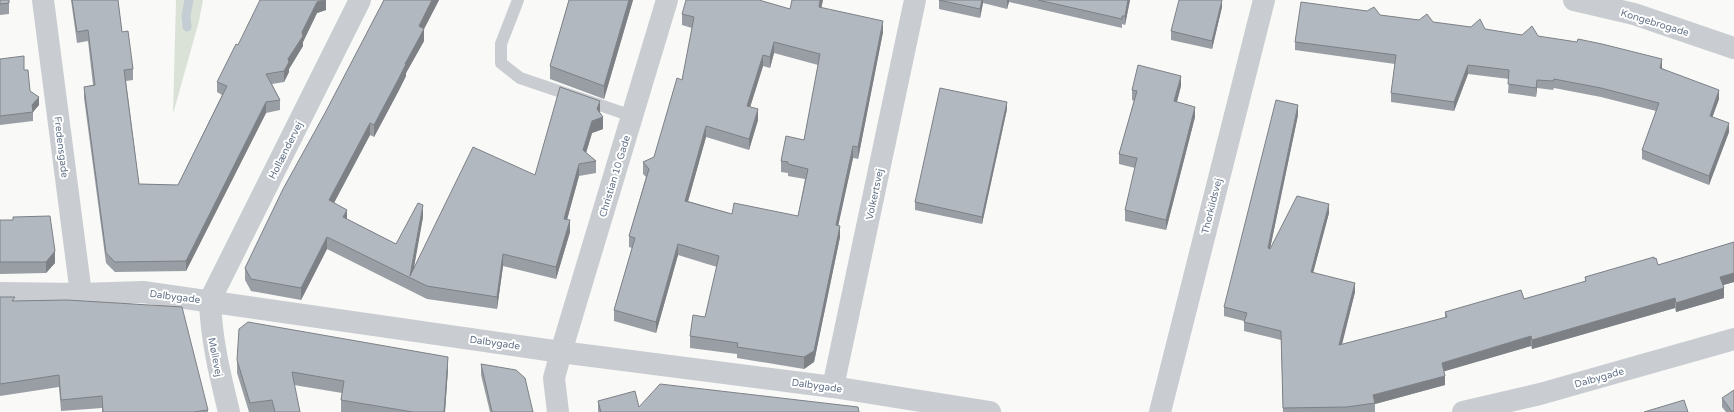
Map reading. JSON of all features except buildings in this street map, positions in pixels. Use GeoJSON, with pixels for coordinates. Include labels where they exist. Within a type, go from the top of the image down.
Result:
{"type":"FeatureCollection","features":[{"type":"Feature","properties":{"kind":"street","name":"Fredensgade"},"geometry":{"type":"LineString","coordinates":[[43,0],[81,294]]}},
{"type":"Feature","properties":{"kind":"street","name":"Hollændervej"},"geometry":{"type":"LineString","coordinates":[[210,300],[360,0]]}},
{"type":"Feature","properties":{"kind":"street","name":"Christian 10 Gade"},"geometry":{"type":"LineString","coordinates":[[558,412],[554,378],[667,0]]}},
{"type":"Feature","properties":{"kind":"street","name":"Volkertsvej"},"geometry":{"type":"LineString","coordinates":[[833,387],[915,0]]}},
{"type":"Feature","properties":{"kind":"street","name":"Thorkildsvej"},"geometry":{"type":"LineString","coordinates":[[1160,412],[1264,0]]}},
{"type":"Feature","properties":{"kind":"street","name":"Kongebrogade"},"geometry":{"type":"LineString","coordinates":[[1574,0],[1634,14],[1734,48]]}},
{"type":"Feature","properties":{"kind":"street","name":"Dalbygade"},"geometry":{"type":"LineString","coordinates":[[0,293],[81,294],[144,292],[210,300],[561,352],[833,387],[988,412]]}},
{"type":"Feature","properties":{"kind":"street","name":"Møllevej"},"geometry":{"type":"LineString","coordinates":[[210,300],[210,326],[218,370],[229,412]]}},
{"type":"Feature","properties":{"kind":"street","name":"Dalbygade"},"geometry":{"type":"LineString","coordinates":[[1463,412],[1540,394],[1734,339]]}},
{"type":"Feature","properties":{"kind":"lane"},"geometry":{"type":"LineString","coordinates":[[518,0],[501,44],[501,63],[520,78],[632,116]]}},
{"type":"Feature","properties":{"kind":"shaded area"},"geometry":{"type":"Polygon","coordinates":[[[176,0],[203,0],[199,21],[173,114],[176,0]]]}},
{"type":"Feature","properties":{"kind":"waterway"},"geometry":{"type":"LineString","coordinates":[[187,27],[186,16],[189,0]]}}]}
